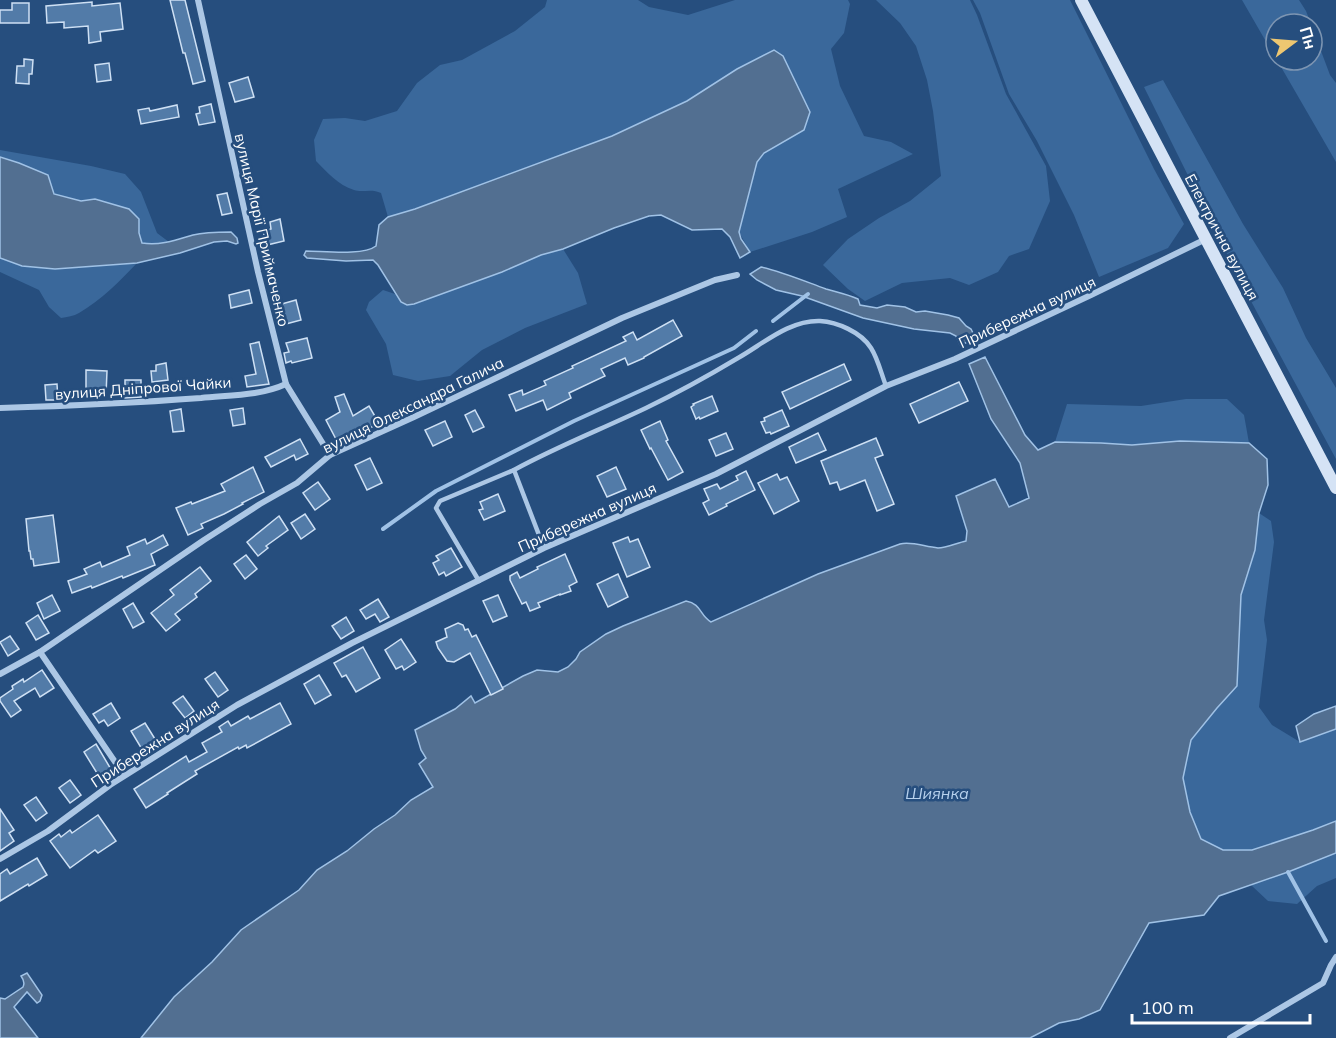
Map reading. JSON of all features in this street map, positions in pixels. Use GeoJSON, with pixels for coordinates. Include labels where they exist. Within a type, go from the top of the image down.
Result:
{"type":"FeatureCollection","features":[{"type":"Feature","properties":{"kind":"street","name":"вулиця Марії Приймаченко"},"geometry":{"type":"LineString","coordinates":[[198,0],[258,272],[286,384],[330,455]]}},
{"type":"Feature","properties":{"kind":"street","name":"Електрична вулиця"},"geometry":{"type":"LineString","coordinates":[[1081,0],[1336,488]]}},
{"type":"Feature","properties":{"kind":"street","name":"Прибережна вулиця"},"geometry":{"type":"LineString","coordinates":[[0,859],[48,831],[124,775],[248,699],[352,643],[544,548],[716,474],[886,386],[955,359],[1206,238]]}},
{"type":"Feature","properties":{"kind":"street","name":"вулиця Олександра Галича"},"geometry":{"type":"LineString","coordinates":[[0,674],[40,652],[204,540],[297,483],[330,455],[622,318],[715,280],[737,275]]}},
{"type":"Feature","properties":{"kind":"street","name":"вулиця Дніпрової Чайки"},"geometry":{"type":"LineString","coordinates":[[0,408],[141,402],[228,395],[272,390],[286,384]]}},
{"type":"Feature","properties":{"kind":"street"},"geometry":{"type":"LineString","coordinates":[[40,652],[124,775]]}},
{"type":"Feature","properties":{"kind":"street"},"geometry":{"type":"LineString","coordinates":[[1230,1038],[1323,983],[1336,957]]}},
{"type":"Feature","properties":{"kind":"lane"},"geometry":{"type":"LineString","coordinates":[[479,580],[436,508],[440,501],[514,470],[580,437],[646,408],[739,358],[792,326],[810,321],[821,321],[832,323],[860,336],[870,347],[886,386]]}},
{"type":"Feature","properties":{"kind":"lane"},"geometry":{"type":"LineString","coordinates":[[514,470],[544,548]]}},
{"type":"Feature","properties":{"kind":"shaded area"},"geometry":{"type":"Polygon","coordinates":[[[547,0],[638,0],[649,7],[688,15],[735,0],[848,0],[850,4],[844,33],[831,49],[840,86],[864,136],[891,142],[913,154],[838,189],[847,217],[812,232],[750,252],[739,232],[757,162],[764,153],[779,144],[737,69],[687,101],[612,136],[388,217],[381,193],[348,188],[333,178],[316,161],[314,140],[323,119],[345,118],[365,121],[397,111],[417,83],[440,65],[462,60],[515,31],[545,7],[547,0]]]}},
{"type":"Feature","properties":{"kind":"shaded area"},"geometry":{"type":"Polygon","coordinates":[[[876,0],[970,0],[1006,94],[1046,166],[1050,201],[1029,249],[1009,256],[998,272],[969,285],[950,278],[902,283],[865,301],[848,289],[823,265],[848,239],[910,201],[941,176],[933,111],[927,80],[916,46],[900,23],[876,0]]]}},
{"type":"Feature","properties":{"kind":"shaded area"},"geometry":{"type":"Polygon","coordinates":[[[973,0],[1070,0],[1184,224],[1168,248],[1099,277],[1074,215],[1037,141],[1009,94],[980,13],[973,0]]]}},
{"type":"Feature","properties":{"kind":"shaded area"},"geometry":{"type":"Polygon","coordinates":[[[1242,0],[1299,0],[1306,12],[1264,12],[1264,38],[1242,0]]]}},
{"type":"Feature","properties":{"kind":"shaded area"},"geometry":{"type":"Polygon","coordinates":[[[1324,59],[1336,83],[1336,162],[1284,72],[1324,72],[1324,59]]]}},
{"type":"Feature","properties":{"kind":"shaded area"},"geometry":{"type":"Polygon","coordinates":[[[1163,80],[1243,224],[1283,288],[1306,338],[1336,388],[1336,459],[1245,290],[1144,87],[1163,80]]]}},
{"type":"Feature","properties":{"kind":"shaded area"},"geometry":{"type":"Polygon","coordinates":[[[0,150],[125,174],[141,192],[157,233],[169,242],[153,245],[142,243],[139,219],[95,199],[81,201],[54,194],[19,163],[0,157],[0,150]]]}},
{"type":"Feature","properties":{"kind":"shaded area"},"geometry":{"type":"Polygon","coordinates":[[[563,249],[578,273],[587,304],[525,328],[482,350],[450,376],[418,381],[393,375],[386,344],[366,310],[369,302],[383,290],[395,294],[405,303],[414,304],[502,272],[541,255],[563,249]]]}},
{"type":"Feature","properties":{"kind":"shaded area"},"geometry":{"type":"Polygon","coordinates":[[[0,258],[22,266],[55,269],[137,263],[95,303],[77,314],[61,318],[49,307],[39,290],[0,272],[0,258]]]}},
{"type":"Feature","properties":{"kind":"shaded area"},"geometry":{"type":"Polygon","coordinates":[[[1186,399],[1227,399],[1244,415],[1249,443],[1180,441],[1132,445],[1055,442],[1067,404],[1141,406],[1186,399]]]}},
{"type":"Feature","properties":{"kind":"shaded area"},"geometry":{"type":"Polygon","coordinates":[[[1259,513],[1271,521],[1274,542],[1264,620],[1267,640],[1259,707],[1272,725],[1300,742],[1336,729],[1336,821],[1252,850],[1223,850],[1201,840],[1190,812],[1183,778],[1191,740],[1237,685],[1241,595],[1255,550],[1259,513]]]}},
{"type":"Feature","properties":{"kind":"shaded area"},"geometry":{"type":"Polygon","coordinates":[[[1336,853],[1336,878],[1317,886],[1297,904],[1268,901],[1251,885],[1336,853]]]}},
{"type":"Feature","properties":{"kind":"water"},"geometry":{"type":"Polygon","coordinates":[[[774,50],[783,56],[810,112],[804,130],[764,153],[757,162],[739,232],[750,252],[740,258],[730,237],[722,229],[692,230],[661,215],[649,216],[563,249],[541,255],[502,272],[407,305],[401,302],[373,260],[346,261],[307,258],[304,255],[306,251],[353,252],[370,249],[376,246],[379,225],[388,217],[612,136],[687,101],[737,69],[774,50]]]}},
{"type":"Feature","properties":{"kind":"water"},"geometry":{"type":"Polygon","coordinates":[[[0,157],[48,175],[54,194],[81,201],[95,199],[129,209],[139,219],[142,243],[174,241],[202,233],[231,232],[237,238],[238,243],[214,242],[137,263],[55,269],[22,266],[0,258],[0,157]]]}},
{"type":"Feature","properties":{"kind":"water"},"geometry":{"type":"Polygon","coordinates":[[[761,267],[854,297],[858,299],[860,305],[877,308],[887,305],[905,307],[916,312],[925,311],[959,318],[971,329],[976,339],[960,345],[956,336],[950,333],[914,329],[863,318],[802,296],[776,290],[750,274],[761,267]]]}},
{"type":"Feature","properties":{"kind":"water","name":"Шиянка"},"geometry":{"type":"Polygon","coordinates":[[[985,357],[1025,435],[1038,450],[1055,442],[1132,445],[1180,441],[1249,443],[1267,459],[1268,485],[1259,513],[1255,550],[1241,595],[1237,686],[1191,740],[1183,778],[1190,812],[1201,839],[1223,850],[1252,850],[1336,821],[1336,853],[1219,896],[1204,915],[1149,923],[1100,1010],[1079,1019],[1059,1023],[1030,1038],[141,1038],[174,997],[212,962],[241,930],[299,890],[317,870],[347,851],[411,800],[433,787],[419,764],[426,758],[415,730],[455,709],[471,696],[475,703],[537,670],[558,672],[568,667],[580,652],[606,634],[686,601],[698,607],[711,622],[818,574],[900,544],[938,548],[966,541],[967,531],[956,496],[995,479],[1009,507],[1029,498],[1020,463],[991,419],[969,364],[985,357]]]}},
{"type":"Feature","properties":{"kind":"water"},"geometry":{"type":"Polygon","coordinates":[[[1336,706],[1336,729],[1300,742],[1296,726],[1314,714],[1336,706]]]}},
{"type":"Feature","properties":{"kind":"water"},"geometry":{"type":"Polygon","coordinates":[[[27,973],[42,995],[40,1001],[37,1003],[27,992],[14,1007],[38,1038],[0,1038],[0,998],[5,999],[23,987],[24,982],[21,976],[27,973]]]}},
{"type":"Feature","properties":{"kind":"building"},"geometry":{"type":"Polygon","coordinates":[[[170,0],[185,0],[205,81],[193,84],[170,0]]]}},
{"type":"Feature","properties":{"kind":"building"},"geometry":{"type":"Polygon","coordinates":[[[92,2],[92,6],[120,3],[123,29],[100,32],[101,41],[89,43],[88,26],[64,28],[64,22],[47,23],[46,6],[92,2]]]}},
{"type":"Feature","properties":{"kind":"building"},"geometry":{"type":"Polygon","coordinates":[[[12,3],[29,3],[29,23],[0,23],[0,10],[12,10],[12,3]]]}},
{"type":"Feature","properties":{"kind":"building"},"geometry":{"type":"Polygon","coordinates":[[[24,59],[33,60],[29,84],[16,83],[17,66],[24,66],[24,59]]]}},
{"type":"Feature","properties":{"kind":"building"},"geometry":{"type":"Polygon","coordinates":[[[109,63],[111,80],[97,82],[95,65],[109,63]]]}},
{"type":"Feature","properties":{"kind":"building"},"geometry":{"type":"Polygon","coordinates":[[[248,77],[254,97],[235,102],[229,83],[248,77]]]}},
{"type":"Feature","properties":{"kind":"building"},"geometry":{"type":"Polygon","coordinates":[[[211,104],[215,122],[199,125],[196,114],[200,113],[199,107],[211,104]]]}},
{"type":"Feature","properties":{"kind":"building"},"geometry":{"type":"Polygon","coordinates":[[[177,105],[179,117],[141,124],[138,110],[149,108],[150,111],[177,105]]]}},
{"type":"Feature","properties":{"kind":"building"},"geometry":{"type":"Polygon","coordinates":[[[227,193],[232,213],[222,215],[217,195],[227,193]]]}},
{"type":"Feature","properties":{"kind":"building"},"geometry":{"type":"Polygon","coordinates":[[[280,219],[284,241],[267,245],[263,231],[271,229],[270,222],[280,219]]]}},
{"type":"Feature","properties":{"kind":"building"},"geometry":{"type":"Polygon","coordinates":[[[249,290],[252,303],[231,308],[229,295],[249,290]]]}},
{"type":"Feature","properties":{"kind":"building"},"geometry":{"type":"Polygon","coordinates":[[[296,300],[301,320],[282,325],[278,305],[296,300]]]}},
{"type":"Feature","properties":{"kind":"building"},"geometry":{"type":"Polygon","coordinates":[[[673,320],[682,336],[628,365],[625,358],[601,369],[605,376],[569,393],[571,398],[547,410],[543,400],[516,411],[509,395],[522,390],[523,395],[546,385],[544,381],[626,341],[623,337],[633,332],[637,340],[673,320]]]}},
{"type":"Feature","properties":{"kind":"building"},"geometry":{"type":"Polygon","coordinates":[[[307,338],[312,358],[286,363],[284,353],[289,352],[286,343],[307,338]]]}},
{"type":"Feature","properties":{"kind":"building"},"geometry":{"type":"Polygon","coordinates":[[[259,342],[269,384],[247,387],[245,376],[256,374],[250,344],[259,342]]]}},
{"type":"Feature","properties":{"kind":"building"},"geometry":{"type":"Polygon","coordinates":[[[166,363],[168,380],[152,382],[151,371],[156,371],[156,365],[166,363]]]}},
{"type":"Feature","properties":{"kind":"building"},"geometry":{"type":"Polygon","coordinates":[[[844,364],[851,380],[790,409],[782,392],[844,364]]]}},
{"type":"Feature","properties":{"kind":"building"},"geometry":{"type":"Polygon","coordinates":[[[86,370],[107,371],[106,395],[86,395],[86,370]]]}},
{"type":"Feature","properties":{"kind":"building"},"geometry":{"type":"Polygon","coordinates":[[[125,380],[141,380],[141,397],[125,398],[125,380]]]}},
{"type":"Feature","properties":{"kind":"building"},"geometry":{"type":"Polygon","coordinates":[[[959,382],[968,401],[919,423],[910,404],[959,382]]]}},
{"type":"Feature","properties":{"kind":"building"},"geometry":{"type":"Polygon","coordinates":[[[57,384],[58,400],[46,400],[45,385],[57,384]]]}},
{"type":"Feature","properties":{"kind":"building"},"geometry":{"type":"Polygon","coordinates":[[[344,394],[353,416],[369,406],[379,423],[338,443],[326,420],[340,412],[335,397],[344,394]]]}},
{"type":"Feature","properties":{"kind":"building"},"geometry":{"type":"Polygon","coordinates":[[[712,396],[718,411],[696,419],[691,407],[693,404],[712,396]]]}},
{"type":"Feature","properties":{"kind":"building"},"geometry":{"type":"Polygon","coordinates":[[[243,408],[245,424],[233,426],[230,410],[243,408]]]}},
{"type":"Feature","properties":{"kind":"building"},"geometry":{"type":"Polygon","coordinates":[[[181,409],[184,431],[173,432],[170,411],[181,409]]]}},
{"type":"Feature","properties":{"kind":"building"},"geometry":{"type":"Polygon","coordinates":[[[475,410],[484,427],[473,432],[465,415],[475,410]]]}},
{"type":"Feature","properties":{"kind":"building"},"geometry":{"type":"Polygon","coordinates":[[[782,410],[789,426],[771,434],[766,433],[761,422],[765,421],[764,418],[782,410]]]}},
{"type":"Feature","properties":{"kind":"building"},"geometry":{"type":"Polygon","coordinates":[[[445,421],[452,437],[433,446],[425,430],[445,421]]]}},
{"type":"Feature","properties":{"kind":"building"},"geometry":{"type":"Polygon","coordinates":[[[660,421],[668,440],[666,441],[683,472],[668,480],[641,430],[660,421]]]}},
{"type":"Feature","properties":{"kind":"building"},"geometry":{"type":"Polygon","coordinates":[[[726,433],[733,449],[716,456],[709,440],[726,433]]]}},
{"type":"Feature","properties":{"kind":"building"},"geometry":{"type":"Polygon","coordinates":[[[818,433],[826,450],[796,463],[789,447],[818,433]]]}},
{"type":"Feature","properties":{"kind":"building"},"geometry":{"type":"Polygon","coordinates":[[[876,438],[883,455],[875,458],[894,504],[877,511],[865,480],[840,490],[837,482],[830,484],[821,461],[876,438]]]}},
{"type":"Feature","properties":{"kind":"building"},"geometry":{"type":"Polygon","coordinates":[[[300,439],[308,454],[296,460],[294,455],[271,467],[265,457],[300,439]]]}},
{"type":"Feature","properties":{"kind":"building"},"geometry":{"type":"Polygon","coordinates":[[[370,458],[382,483],[367,490],[355,465],[370,458]]]}},
{"type":"Feature","properties":{"kind":"building"},"geometry":{"type":"Polygon","coordinates":[[[253,467],[264,492],[201,524],[203,528],[188,535],[176,508],[225,491],[221,484],[253,467]]]}},
{"type":"Feature","properties":{"kind":"building"},"geometry":{"type":"Polygon","coordinates":[[[616,467],[626,489],[607,497],[597,476],[616,467]]]}},
{"type":"Feature","properties":{"kind":"building"},"geometry":{"type":"Polygon","coordinates":[[[746,471],[755,490],[709,515],[703,503],[709,500],[704,489],[717,484],[720,489],[738,480],[736,476],[746,471]]]}},
{"type":"Feature","properties":{"kind":"building"},"geometry":{"type":"Polygon","coordinates":[[[777,474],[780,480],[787,477],[799,501],[774,514],[758,483],[777,474]]]}},
{"type":"Feature","properties":{"kind":"building"},"geometry":{"type":"Polygon","coordinates":[[[318,482],[330,499],[315,510],[303,493],[318,482]]]}},
{"type":"Feature","properties":{"kind":"building"},"geometry":{"type":"Polygon","coordinates":[[[498,494],[505,511],[484,520],[479,510],[483,509],[480,502],[498,494]]]}},
{"type":"Feature","properties":{"kind":"building"},"geometry":{"type":"Polygon","coordinates":[[[305,514],[315,529],[301,539],[291,523],[305,514]]]}},
{"type":"Feature","properties":{"kind":"building"},"geometry":{"type":"Polygon","coordinates":[[[53,515],[59,562],[34,566],[29,551],[26,519],[53,515]]]}},
{"type":"Feature","properties":{"kind":"building"},"geometry":{"type":"Polygon","coordinates":[[[279,516],[288,530],[266,546],[268,548],[258,556],[247,542],[279,516]]]}},
{"type":"Feature","properties":{"kind":"building"},"geometry":{"type":"Polygon","coordinates":[[[163,535],[168,545],[151,554],[155,565],[123,578],[122,576],[72,593],[68,581],[87,574],[84,569],[100,562],[102,567],[130,555],[127,547],[145,539],[147,544],[163,535]]]}},
{"type":"Feature","properties":{"kind":"building"},"geometry":{"type":"Polygon","coordinates":[[[628,537],[630,542],[638,539],[650,567],[627,577],[613,543],[628,537]]]}},
{"type":"Feature","properties":{"kind":"building"},"geometry":{"type":"Polygon","coordinates":[[[451,548],[462,567],[446,576],[444,572],[439,575],[433,563],[439,560],[436,556],[451,548]]]}},
{"type":"Feature","properties":{"kind":"building"},"geometry":{"type":"Polygon","coordinates":[[[565,554],[577,582],[569,586],[571,591],[538,603],[540,607],[530,611],[526,602],[522,604],[510,576],[517,572],[520,578],[565,554]]]}},
{"type":"Feature","properties":{"kind":"building"},"geometry":{"type":"Polygon","coordinates":[[[246,555],[257,569],[245,579],[234,564],[246,555]]]}},
{"type":"Feature","properties":{"kind":"building"},"geometry":{"type":"Polygon","coordinates":[[[200,567],[211,581],[195,594],[197,597],[175,614],[180,620],[166,631],[151,613],[174,595],[170,590],[200,567]]]}},
{"type":"Feature","properties":{"kind":"building"},"geometry":{"type":"Polygon","coordinates":[[[618,574],[628,597],[608,607],[597,584],[618,574]]]}},
{"type":"Feature","properties":{"kind":"building"},"geometry":{"type":"Polygon","coordinates":[[[52,595],[60,611],[44,619],[37,603],[52,595]]]}},
{"type":"Feature","properties":{"kind":"building"},"geometry":{"type":"Polygon","coordinates":[[[498,595],[507,616],[493,622],[483,601],[498,595]]]}},
{"type":"Feature","properties":{"kind":"building"},"geometry":{"type":"Polygon","coordinates":[[[378,599],[389,617],[380,622],[375,614],[366,619],[360,610],[378,599]]]}},
{"type":"Feature","properties":{"kind":"building"},"geometry":{"type":"Polygon","coordinates":[[[133,603],[144,622],[133,628],[123,609],[133,603]]]}},
{"type":"Feature","properties":{"kind":"building"},"geometry":{"type":"Polygon","coordinates":[[[38,615],[49,633],[36,640],[26,623],[38,615]]]}},
{"type":"Feature","properties":{"kind":"building"},"geometry":{"type":"Polygon","coordinates":[[[346,617],[354,631],[341,639],[332,626],[346,617]]]}},
{"type":"Feature","properties":{"kind":"building"},"geometry":{"type":"Polygon","coordinates":[[[458,623],[463,625],[465,630],[468,629],[472,637],[476,635],[503,689],[491,695],[470,653],[454,662],[447,661],[438,648],[436,642],[447,637],[445,629],[458,623]]]}},
{"type":"Feature","properties":{"kind":"building"},"geometry":{"type":"Polygon","coordinates":[[[10,636],[19,649],[8,656],[0,642],[10,636]]]}},
{"type":"Feature","properties":{"kind":"building"},"geometry":{"type":"Polygon","coordinates":[[[401,639],[416,662],[404,670],[402,666],[396,669],[385,650],[401,639]]]}},
{"type":"Feature","properties":{"kind":"building"},"geometry":{"type":"Polygon","coordinates":[[[363,647],[380,678],[356,692],[346,675],[342,677],[334,663],[363,647]]]}},
{"type":"Feature","properties":{"kind":"building"},"geometry":{"type":"Polygon","coordinates":[[[42,670],[54,688],[40,697],[35,688],[14,701],[21,710],[11,717],[0,698],[13,689],[12,686],[23,679],[24,682],[42,670]]]}},
{"type":"Feature","properties":{"kind":"building"},"geometry":{"type":"Polygon","coordinates":[[[215,672],[228,690],[218,697],[205,679],[215,672]]]}},
{"type":"Feature","properties":{"kind":"building"},"geometry":{"type":"Polygon","coordinates":[[[319,675],[331,695],[315,704],[304,684],[319,675]]]}},
{"type":"Feature","properties":{"kind":"building"},"geometry":{"type":"Polygon","coordinates":[[[183,696],[194,711],[185,718],[173,703],[183,696]]]}},
{"type":"Feature","properties":{"kind":"building"},"geometry":{"type":"Polygon","coordinates":[[[111,703],[120,718],[108,726],[104,720],[99,723],[93,714],[111,703]]]}},
{"type":"Feature","properties":{"kind":"building"},"geometry":{"type":"Polygon","coordinates":[[[280,703],[291,724],[247,748],[246,745],[239,749],[238,747],[195,771],[197,774],[146,808],[134,789],[186,756],[189,762],[207,752],[202,743],[222,732],[219,727],[228,721],[231,726],[248,716],[250,719],[280,703]]]}},
{"type":"Feature","properties":{"kind":"building"},"geometry":{"type":"Polygon","coordinates":[[[145,723],[160,747],[146,756],[131,731],[145,723]]]}},
{"type":"Feature","properties":{"kind":"building"},"geometry":{"type":"Polygon","coordinates":[[[96,744],[112,771],[100,778],[84,752],[96,744]]]}},
{"type":"Feature","properties":{"kind":"building"},"geometry":{"type":"Polygon","coordinates":[[[70,780],[81,795],[70,803],[59,788],[70,780]]]}},
{"type":"Feature","properties":{"kind":"building"},"geometry":{"type":"Polygon","coordinates":[[[36,797],[47,813],[36,821],[24,805],[36,797]]]}},
{"type":"Feature","properties":{"kind":"building"},"geometry":{"type":"Polygon","coordinates":[[[0,809],[14,830],[9,833],[14,841],[0,851],[0,809]]]}},
{"type":"Feature","properties":{"kind":"building"},"geometry":{"type":"Polygon","coordinates":[[[98,815],[116,841],[98,853],[95,850],[70,868],[50,841],[70,830],[72,833],[98,815]]]}},
{"type":"Feature","properties":{"kind":"building"},"geometry":{"type":"Polygon","coordinates":[[[37,858],[47,875],[0,901],[0,874],[7,869],[10,874],[37,858]]]}},
{"type":"Feature","properties":{"kind":"waterway"},"geometry":{"type":"LineString","coordinates":[[773,321],[808,294]]}},
{"type":"Feature","properties":{"kind":"waterway"},"geometry":{"type":"LineString","coordinates":[[383,529],[436,491],[574,421],[734,348],[756,331]]}},
{"type":"Feature","properties":{"kind":"waterway"},"geometry":{"type":"LineString","coordinates":[[1288,872],[1326,941]]}}]}
